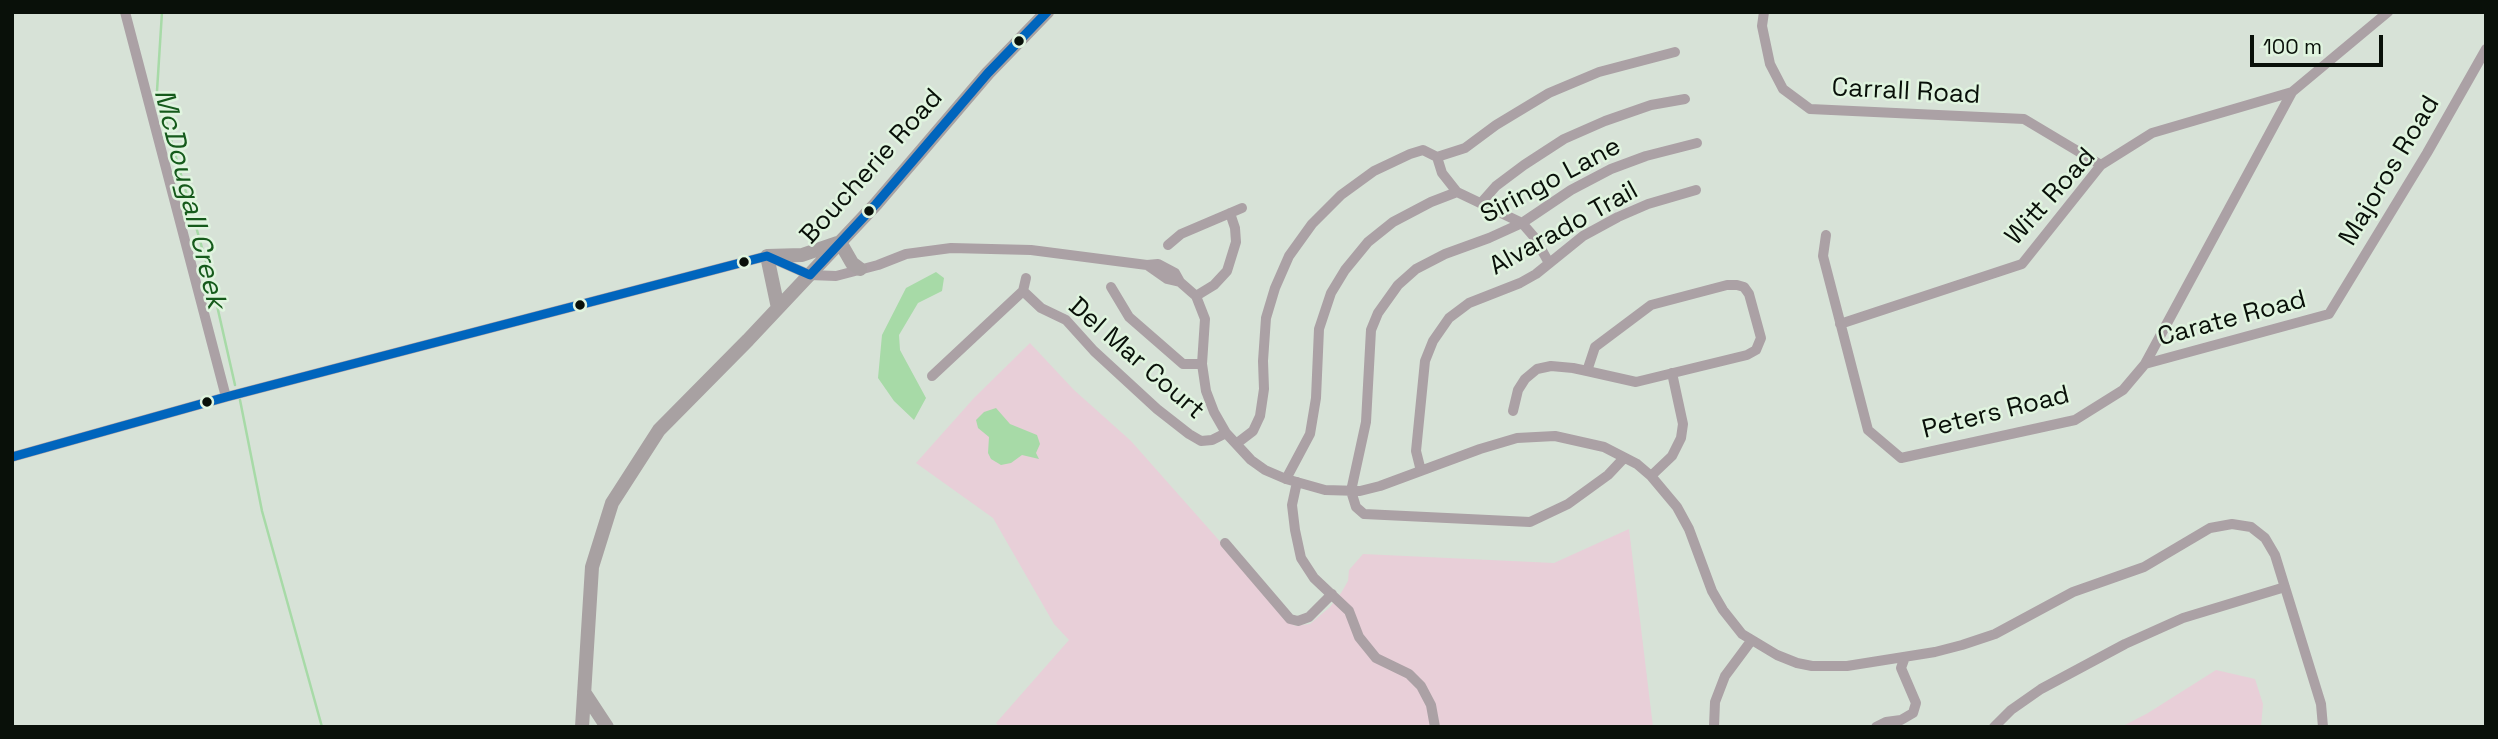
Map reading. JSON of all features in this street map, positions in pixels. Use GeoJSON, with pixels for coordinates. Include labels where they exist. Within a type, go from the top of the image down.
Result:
{"type":"FeatureCollection","features":[{"type":"Feature","properties":{"kind":"main road","name":"Boucherie Road"},"geometry":{"type":"LineString","coordinates":[[582,727],[592,567],[612,502],[659,430],[876,204],[988,73],[1047,12]]}},
{"type":"Feature","properties":{"kind":"main road"},"geometry":{"type":"LineString","coordinates":[[778,308],[767,256],[802,255],[840,242],[852,263],[860,269]]}},
{"type":"Feature","properties":{"kind":"main road"},"geometry":{"type":"LineString","coordinates":[[584,692],[607,727]]}},
{"type":"Feature","properties":{"kind":"street"},"geometry":{"type":"LineString","coordinates":[[125,12],[226,397]]}},
{"type":"Feature","properties":{"kind":"street","name":"Carrall Road"},"geometry":{"type":"LineString","coordinates":[[1764,12],[1762,26],[1770,64],[1783,89],[1810,109],[2024,119],[2101,165]]}},
{"type":"Feature","properties":{"kind":"street","name":"Witt Road"},"geometry":{"type":"LineString","coordinates":[[1839,324],[2022,264],[2101,165],[2152,133],[2292,93],[2388,12]]}},
{"type":"Feature","properties":{"kind":"street","name":"Majoros Road"},"geometry":{"type":"LineString","coordinates":[[2329,314],[2414,176],[2486,49]]}},
{"type":"Feature","properties":{"kind":"street"},"geometry":{"type":"LineString","coordinates":[[1236,444],[1253,431],[1260,416],[1264,389],[1262,361],[1266,318],[1275,288],[1289,256],[1312,224],[1341,195],[1374,171],[1410,153],[1423,150],[1437,157],[1465,148],[1496,125],[1549,93],[1599,72],[1675,52]]}},
{"type":"Feature","properties":{"kind":"street","name":"Peters Road"},"geometry":{"type":"LineString","coordinates":[[1826,235],[1823,256],[1868,430],[1901,458],[2075,420],[2123,390],[2146,364],[2292,93]]}},
{"type":"Feature","properties":{"kind":"street"},"geometry":{"type":"LineString","coordinates":[[1481,203],[1496,186],[1564,139],[1640,109],[1685,99]]}},
{"type":"Feature","properties":{"kind":"street","name":"Siringo Lane"},"geometry":{"type":"LineString","coordinates":[[1351,491],[1366,422],[1371,330],[1378,313],[1398,285],[1416,269],[1445,254],[1522,223],[1571,190],[1611,169],[1646,156],[1697,143]]}},
{"type":"Feature","properties":{"kind":"street"},"geometry":{"type":"LineString","coordinates":[[1437,157],[1442,173],[1457,192],[1522,223],[1535,238],[1549,263]]}},
{"type":"Feature","properties":{"kind":"street","name":"Alvarado Trail"},"geometry":{"type":"LineString","coordinates":[[1421,471],[1416,451],[1425,361],[1433,341],[1449,318],[1469,303],[1520,283],[1583,236],[1618,216],[1696,190]]}},
{"type":"Feature","properties":{"kind":"street"},"geometry":{"type":"LineString","coordinates":[[1286,479],[1310,434],[1317,398],[1319,329],[1327,300],[1338,281],[1368,242],[1393,222],[1457,192]]}},
{"type":"Feature","properties":{"kind":"street"},"geometry":{"type":"LineString","coordinates":[[1168,245],[1181,234],[1242,208]]}},
{"type":"Feature","properties":{"kind":"street"},"geometry":{"type":"LineString","coordinates":[[1196,296],[1214,285],[1227,271],[1236,242],[1230,213]]}},
{"type":"Feature","properties":{"kind":"street"},"geometry":{"type":"LineString","coordinates":[[12,457],[226,397],[767,256],[810,275],[836,276],[906,254],[951,248],[1031,250],[1147,265],[1158,264],[1175,273],[1180,282],[1196,296],[1205,319],[1202,364],[1206,391],[1226,433],[1251,460],[1265,470],[1325,491],[1351,491],[1380,486],[1517,438],[1568,437],[1604,447],[1651,476],[1676,507],[1689,529],[1712,591],[1742,634],[1785,658],[1812,666],[1847,666],[1953,648],[1995,634],[2073,592],[2144,567],[2210,528],[2232,524],[2251,527],[2265,538],[2275,555],[2321,704],[2323,727]]}},
{"type":"Feature","properties":{"kind":"street"},"geometry":{"type":"LineString","coordinates":[[932,376],[1023,291],[1026,278]]}},
{"type":"Feature","properties":{"kind":"street"},"geometry":{"type":"LineString","coordinates":[[1513,411],[1518,390],[1537,369],[1550,366],[1636,382],[1747,355],[1756,350],[1761,338],[1749,294],[1737,285],[1727,285],[1651,305],[1595,347],[1587,371]]}},
{"type":"Feature","properties":{"kind":"street"},"geometry":{"type":"LineString","coordinates":[[1111,287],[1129,317],[1183,364],[1202,364]]}},
{"type":"Feature","properties":{"kind":"street","name":"Del Mar Court"},"geometry":{"type":"LineString","coordinates":[[1023,291],[1041,308],[1066,320],[1094,351],[1148,401],[1189,434],[1201,441],[1212,440],[1226,433]]}},
{"type":"Feature","properties":{"kind":"street","name":"Carate Road"},"geometry":{"type":"LineString","coordinates":[[2146,364],[2329,314]]}},
{"type":"Feature","properties":{"kind":"street"},"geometry":{"type":"LineString","coordinates":[[1651,476],[1672,456],[1681,438],[1683,424],[1672,373]]}},
{"type":"Feature","properties":{"kind":"street"},"geometry":{"type":"LineString","coordinates":[[1351,491],[1356,507],[1364,514],[1530,522],[1568,504],[1608,475],[1625,458]]}},
{"type":"Feature","properties":{"kind":"street"},"geometry":{"type":"LineString","coordinates":[[1297,482],[1292,505],[1301,558],[1314,578],[1349,611],[1359,637],[1376,658],[1409,674],[1421,686],[1431,705],[1435,727]]}},
{"type":"Feature","properties":{"kind":"street"},"geometry":{"type":"LineString","coordinates":[[1225,543],[1290,619],[1298,621],[1309,617],[1332,594]]}},
{"type":"Feature","properties":{"kind":"street"},"geometry":{"type":"LineString","coordinates":[[1994,727],[2011,710],[2041,689],[2125,644],[2183,618],[2285,587]]}},
{"type":"Feature","properties":{"kind":"street"},"geometry":{"type":"LineString","coordinates":[[1714,727],[1715,702],[1725,676],[1751,641]]}},
{"type":"Feature","properties":{"kind":"street"},"geometry":{"type":"LineString","coordinates":[[1876,727],[1886,722],[1901,720],[1913,713],[1916,703],[1901,668],[1905,657]]}},
{"type":"Feature","properties":{"kind":"shaded area"},"geometry":{"type":"Polygon","coordinates":[[[936,272],[944,278],[942,291],[918,303],[899,335],[900,350],[926,398],[914,420],[894,401],[878,378],[882,335],[906,288],[936,272]]]}},
{"type":"Feature","properties":{"kind":"shaded area"},"geometry":{"type":"Polygon","coordinates":[[[1030,343],[1074,390],[1131,441],[1295,626],[1310,624],[1330,607],[1348,581],[1349,570],[1363,554],[1554,563],[1629,529],[1653,727],[999,727],[996,723],[1069,640],[1054,624],[993,518],[916,463],[974,398],[1030,343]]]}},
{"type":"Feature","properties":{"kind":"shaded area"},"geometry":{"type":"Polygon","coordinates":[[[996,408],[1010,424],[1037,435],[1040,444],[1036,453],[1039,459],[1022,455],[1011,463],[1001,465],[991,459],[988,453],[989,437],[978,428],[976,420],[984,412],[996,408]]]}},
{"type":"Feature","properties":{"kind":"shaded area"},"geometry":{"type":"Polygon","coordinates":[[[2216,670],[2255,679],[2263,704],[2261,727],[2121,727],[2148,713],[2216,670]]]}},
{"type":"Feature","properties":{"kind":"waterway","name":"McDougall Creek"},"geometry":{"type":"LineString","coordinates":[[162,12],[157,91],[211,279],[235,385]]}},
{"type":"Feature","properties":{"kind":"waterway","name":"McDougall Creek"},"geometry":{"type":"LineString","coordinates":[[240,400],[262,511],[322,727]]}},
{"type":"Feature","properties":{"kind":"transit line"},"geometry":{"type":"LineString","coordinates":[[12,457],[226,397],[767,256],[810,275],[876,204],[988,73],[1047,12]]}}]}
